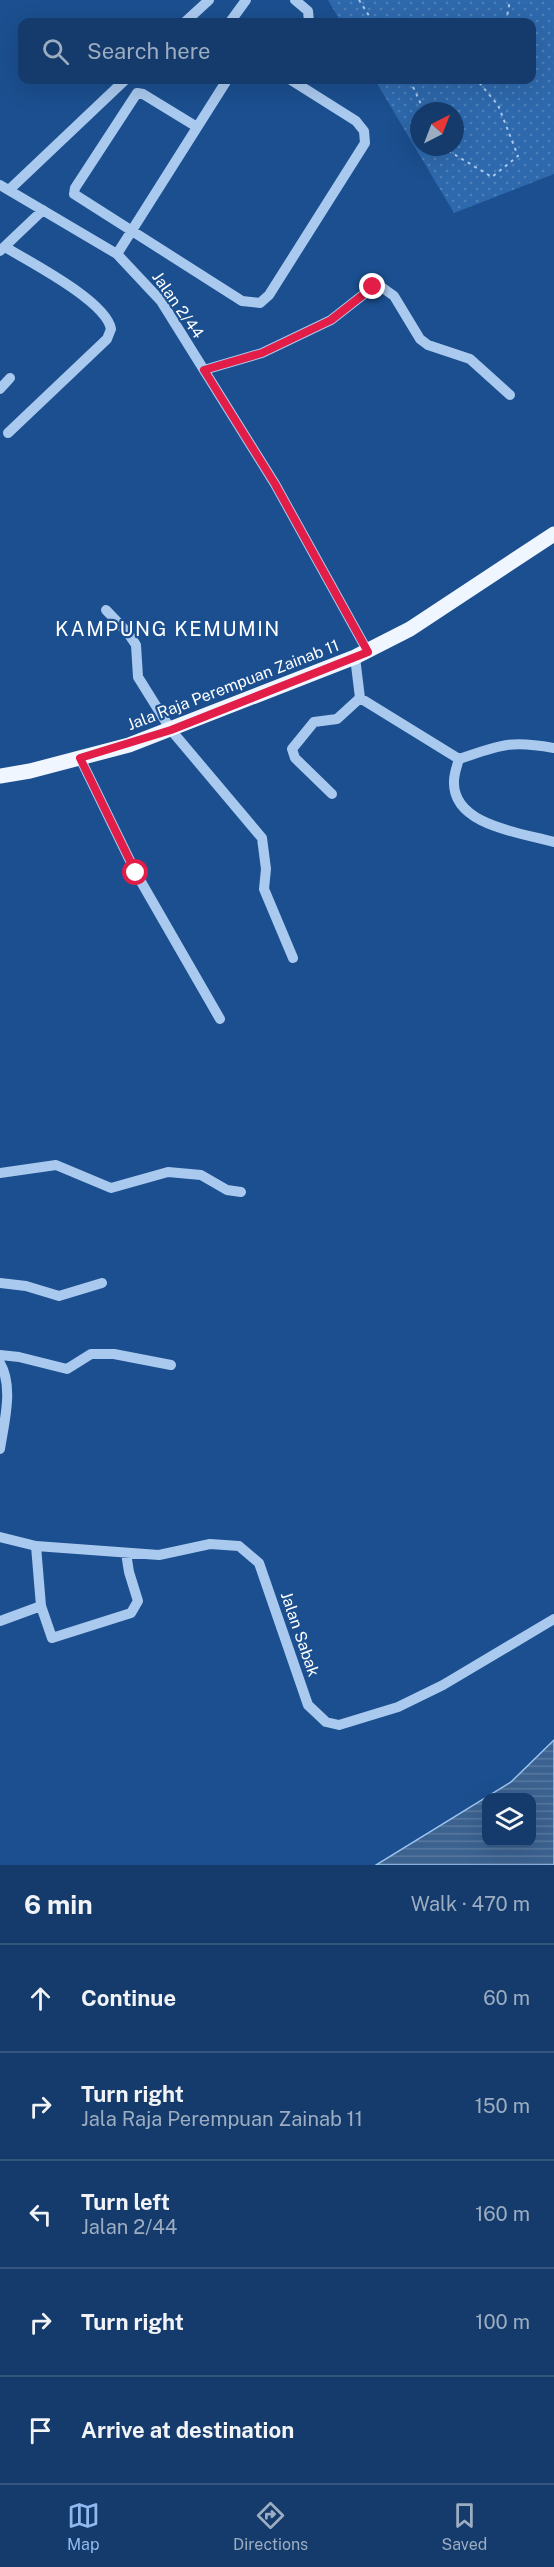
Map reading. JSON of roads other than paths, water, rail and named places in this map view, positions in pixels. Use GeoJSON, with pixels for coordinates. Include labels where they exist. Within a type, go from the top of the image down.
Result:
{"type":"FeatureCollection","features":[{"type":"Feature","properties":{"kind":"main road","name":"Jala Raja Perempuan Zainab 11"},"geometry":{"type":"LineString","coordinates":[[0,776],[80,758],[171,730],[362,654],[410,628],[554,534]]}},
{"type":"Feature","properties":{"kind":"street"},"geometry":{"type":"LineString","coordinates":[[189,18],[209,0]]}},
{"type":"Feature","properties":{"kind":"street"},"geometry":{"type":"LineString","coordinates":[[233,18],[246,0]]}},
{"type":"Feature","properties":{"kind":"street"},"geometry":{"type":"LineString","coordinates":[[295,0],[308,11],[309,18]]}},
{"type":"Feature","properties":{"kind":"street"},"geometry":{"type":"LineString","coordinates":[[4,187],[120,84]]}},
{"type":"Feature","properties":{"kind":"street"},"geometry":{"type":"LineString","coordinates":[[117,254],[224,84]]}},
{"type":"Feature","properties":{"kind":"street"},"geometry":{"type":"LineString","coordinates":[[197,127],[143,94],[137,93],[75,188],[77,196],[242,301],[254,304],[265,300],[365,143],[364,131],[356,121],[297,84]]}},
{"type":"Feature","properties":{"kind":"street","name":"Jalan 2/44"},"geometry":{"type":"LineString","coordinates":[[4,187],[117,254],[161,301],[275,484],[362,654]]}},
{"type":"Feature","properties":{"kind":"street"},"geometry":{"type":"LineString","coordinates":[[8,433],[107,339],[111,329],[107,319],[87,297],[2,249],[43,210]]}},
{"type":"Feature","properties":{"kind":"street"},"geometry":{"type":"LineString","coordinates":[[204,370],[262,353],[331,320],[373,287],[380,286],[394,296],[404,308],[413,329],[428,345],[470,358],[510,395]]}},
{"type":"Feature","properties":{"kind":"street"},"geometry":{"type":"LineString","coordinates":[[0,388],[10,378]]}},
{"type":"Feature","properties":{"kind":"street"},"geometry":{"type":"LineString","coordinates":[[106,610],[129,633],[136,645],[138,677],[171,730],[262,838],[267,869],[264,889],[293,958]]}},
{"type":"Feature","properties":{"kind":"street"},"geometry":{"type":"LineString","coordinates":[[332,794],[294,758],[292,749],[314,722],[337,719],[360,698],[362,654]]}},
{"type":"Feature","properties":{"kind":"street"},"geometry":{"type":"LineString","coordinates":[[360,698],[459,759]]}},
{"type":"Feature","properties":{"kind":"street"},"geometry":{"type":"LineString","coordinates":[[459,759],[506,743],[518,742],[554,748]]}},
{"type":"Feature","properties":{"kind":"street"},"geometry":{"type":"LineString","coordinates":[[80,758],[136,873],[220,1019]]}},
{"type":"Feature","properties":{"kind":"street"},"geometry":{"type":"LineString","coordinates":[[459,759],[454,781],[455,792],[460,804],[472,817],[484,823],[554,842]]}},
{"type":"Feature","properties":{"kind":"street"},"geometry":{"type":"LineString","coordinates":[[0,1173],[56,1165],[111,1188],[168,1172],[201,1175],[227,1190],[241,1192]]}},
{"type":"Feature","properties":{"kind":"street"},"geometry":{"type":"LineString","coordinates":[[0,1283],[26,1286],[59,1296],[102,1283]]}},
{"type":"Feature","properties":{"kind":"street"},"geometry":{"type":"LineString","coordinates":[[0,1355],[19,1357],[67,1369],[92,1354],[114,1354],[171,1365]]}},
{"type":"Feature","properties":{"kind":"street"},"geometry":{"type":"LineString","coordinates":[[0,1363],[6,1375],[7,1392],[0,1449]]}},
{"type":"Feature","properties":{"kind":"street","name":"Jalan Sabak"},"geometry":{"type":"LineString","coordinates":[[0,1537],[36,1546],[159,1555],[210,1544],[236,1545],[260,1565],[308,1705],[326,1722],[339,1725],[398,1707],[443,1685],[554,1618]]}},
{"type":"Feature","properties":{"kind":"street"},"geometry":{"type":"LineString","coordinates":[[36,1546],[41,1606],[52,1638],[131,1613],[138,1601],[126,1553]]}},
{"type":"Feature","properties":{"kind":"street"},"geometry":{"type":"LineString","coordinates":[[0,1621],[41,1606]]}},
{"type":"Feature","properties":{"kind":"district","name":"KAMPUNG KEMUMIN"},"geometry":{"type":"Point","coordinates":[168,629]}}]}
